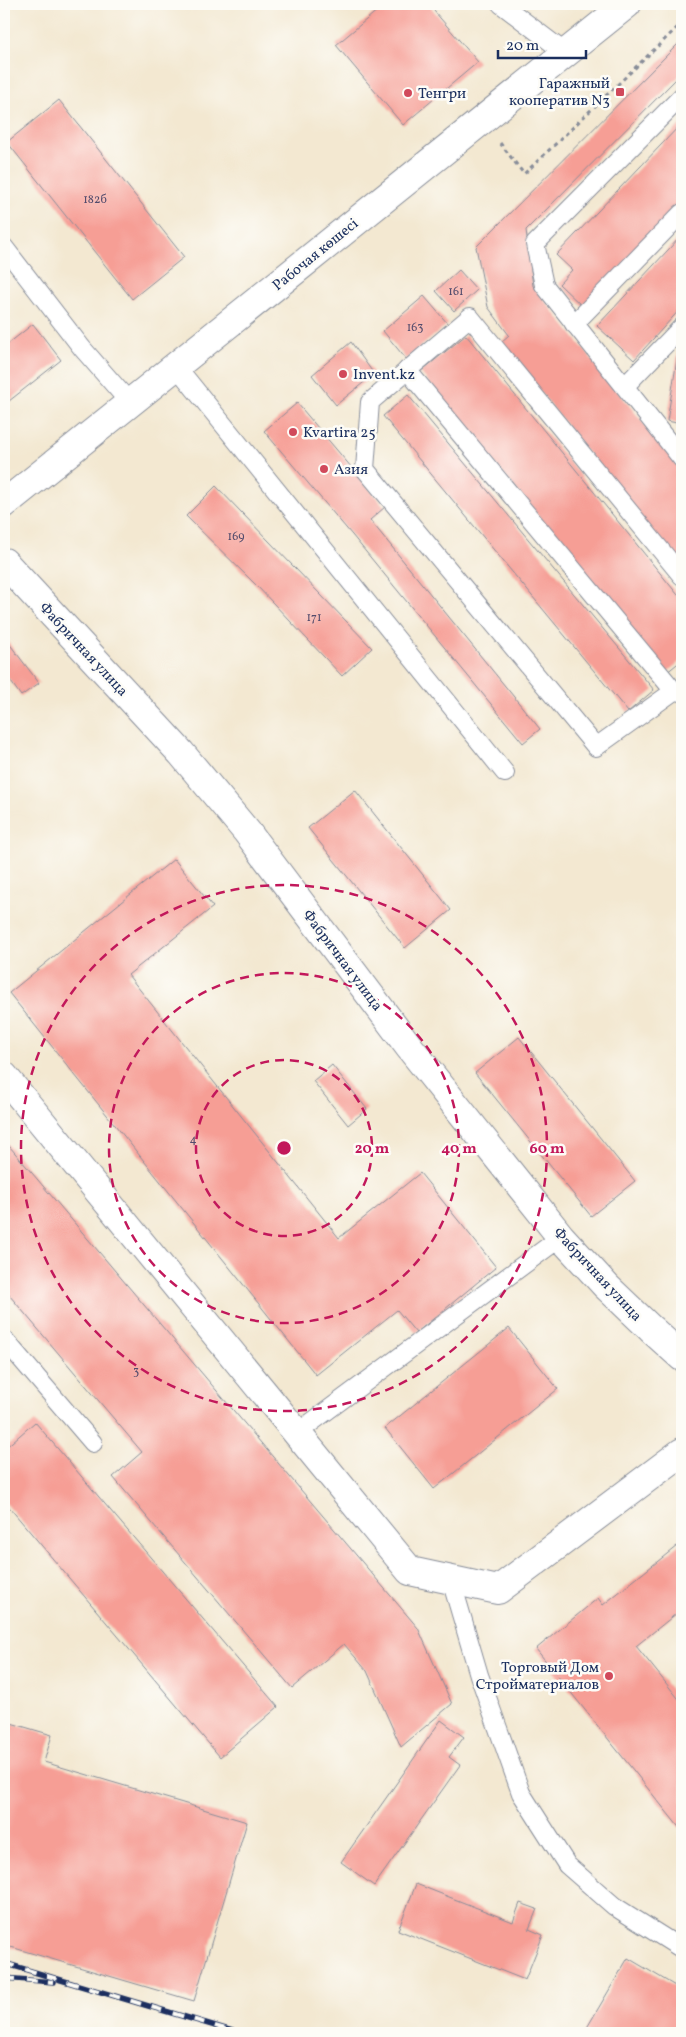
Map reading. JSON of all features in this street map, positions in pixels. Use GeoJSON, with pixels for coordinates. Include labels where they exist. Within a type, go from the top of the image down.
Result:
{"type":"FeatureCollection","features":[{"type":"Feature","properties":{"kind":"street","name":"Рабочая көшесі"},"geometry":{"type":"LineString","coordinates":[[4,504],[564,52],[627,4]]}},
{"type":"Feature","properties":{"kind":"street","name":"Фабричная улица"},"geometry":{"type":"LineString","coordinates":[[4,562],[182,753],[247,832],[410,1048],[562,1237],[606,1286],[650,1330],[682,1357]]}},
{"type":"Feature","properties":{"kind":"street"},"geometry":{"type":"LineString","coordinates":[[4,1076],[410,1571],[498,1590],[682,1452]]}},
{"type":"Feature","properties":{"kind":"lane"},"geometry":{"type":"LineString","coordinates":[[501,4],[564,52]]}},
{"type":"Feature","properties":{"kind":"lane"},"geometry":{"type":"LineString","coordinates":[[682,96],[535,244],[544,285],[682,458]]}},
{"type":"Feature","properties":{"kind":"lane"},"geometry":{"type":"LineString","coordinates":[[574,324],[682,213]]}},
{"type":"Feature","properties":{"kind":"lane"},"geometry":{"type":"LineString","coordinates":[[4,247],[82,348],[130,403]]}},
{"type":"Feature","properties":{"kind":"lane"},"geometry":{"type":"LineString","coordinates":[[407,370],[678,691],[596,746],[366,469],[370,402],[407,370],[470,317],[682,576]]}},
{"type":"Feature","properties":{"kind":"lane"},"geometry":{"type":"LineString","coordinates":[[625,386],[682,327]]}},
{"type":"Feature","properties":{"kind":"lane"},"geometry":{"type":"LineString","coordinates":[[176,366],[505,773]]}},
{"type":"Feature","properties":{"kind":"lane"},"geometry":{"type":"LineString","coordinates":[[297,1433],[562,1237]]}},
{"type":"Feature","properties":{"kind":"lane"},"geometry":{"type":"LineString","coordinates":[[4,1339],[93,1443]]}},
{"type":"Feature","properties":{"kind":"lane"},"geometry":{"type":"LineString","coordinates":[[451,1580],[479,1676],[521,1792],[567,1865],[614,1906],[682,1949]]}},
{"type":"Feature","properties":{"kind":"path"},"geometry":{"type":"LineString","coordinates":[[524,174],[682,23]]}},
{"type":"Feature","properties":{"kind":"building","name":"Тенгри"},"geometry":{"type":"Polygon","coordinates":[[[385,4],[428,4],[478,62],[403,125],[336,45],[385,4]]]}},
{"type":"Feature","properties":{"kind":"building"},"geometry":{"type":"Polygon","coordinates":[[[682,40],[682,73],[526,230],[533,286],[682,471],[682,573],[501,342],[509,335],[488,307],[476,247],[682,40]]]}},
{"type":"Feature","properties":{"kind":"building"},"geometry":{"type":"Polygon","coordinates":[[[59,100],[184,257],[132,299],[7,142],[59,100]]]}},
{"type":"Feature","properties":{"kind":"building"},"geometry":{"type":"Polygon","coordinates":[[[682,123],[682,204],[583,307],[559,284],[572,270],[556,255],[682,123]]]}},
{"type":"Feature","properties":{"kind":"building"},"geometry":{"type":"Polygon","coordinates":[[[682,235],[682,307],[634,360],[597,326],[682,235]]]}},
{"type":"Feature","properties":{"kind":"building"},"geometry":{"type":"Polygon","coordinates":[[[459,270],[477,290],[454,311],[436,291],[459,270]]]}},
{"type":"Feature","properties":{"kind":"building"},"geometry":{"type":"Polygon","coordinates":[[[424,296],[448,324],[406,359],[383,331],[424,296]]]}},
{"type":"Feature","properties":{"kind":"building"},"geometry":{"type":"Polygon","coordinates":[[[33,324],[61,360],[4,405],[4,347],[33,324]]]}},
{"type":"Feature","properties":{"kind":"building"},"geometry":{"type":"Polygon","coordinates":[[[466,335],[682,600],[682,660],[666,673],[420,372],[466,335]]]}},
{"type":"Feature","properties":{"kind":"building","name":"Invent.kz"},"geometry":{"type":"Polygon","coordinates":[[[351,342],[374,374],[336,405],[312,375],[351,342]]]}},
{"type":"Feature","properties":{"kind":"building"},"geometry":{"type":"Polygon","coordinates":[[[679,347],[682,347],[682,424],[667,421],[679,347]]]}},
{"type":"Feature","properties":{"kind":"building"},"geometry":{"type":"Polygon","coordinates":[[[408,395],[654,690],[628,712],[383,416],[408,395]]]}},
{"type":"Feature","properties":{"kind":"building"},"geometry":{"type":"Polygon","coordinates":[[[297,403],[385,507],[370,520],[540,729],[523,743],[264,431],[297,403]]]}},
{"type":"Feature","properties":{"kind":"building"},"geometry":{"type":"Polygon","coordinates":[[[216,486],[372,648],[342,676],[256,585],[186,516],[216,486]]]}},
{"type":"Feature","properties":{"kind":"building"},"geometry":{"type":"Polygon","coordinates":[[[8,642],[39,683],[21,696],[4,672],[4,645],[8,642]]]}},
{"type":"Feature","properties":{"kind":"building"},"geometry":{"type":"Polygon","coordinates":[[[355,790],[451,910],[405,948],[308,828],[355,790]]]}},
{"type":"Feature","properties":{"kind":"building"},"geometry":{"type":"Polygon","coordinates":[[[174,859],[213,907],[128,975],[339,1238],[420,1173],[496,1267],[416,1333],[397,1310],[316,1375],[9,993],[174,859]]]}},
{"type":"Feature","properties":{"kind":"building"},"geometry":{"type":"Polygon","coordinates":[[[519,1037],[635,1181],[591,1216],[475,1073],[519,1037]]]}},
{"type":"Feature","properties":{"kind":"building"},"geometry":{"type":"Polygon","coordinates":[[[332,1065],[367,1109],[348,1125],[313,1081],[332,1065]]]}},
{"type":"Feature","properties":{"kind":"building"},"geometry":{"type":"Polygon","coordinates":[[[4,1140],[418,1628],[452,1704],[401,1747],[367,1671],[344,1644],[292,1688],[113,1477],[142,1452],[4,1289],[4,1140]]]}},
{"type":"Feature","properties":{"kind":"building"},"geometry":{"type":"Polygon","coordinates":[[[509,1328],[558,1389],[434,1489],[385,1428],[509,1328]]]}},
{"type":"Feature","properties":{"kind":"building"},"geometry":{"type":"Polygon","coordinates":[[[35,1422],[278,1707],[220,1757],[4,1501],[4,1449],[35,1422]]]}},
{"type":"Feature","properties":{"kind":"building","name":"Торговый Дом Стройматериалов"},"geometry":{"type":"Polygon","coordinates":[[[682,1542],[682,1609],[636,1646],[682,1703],[682,1831],[536,1649],[598,1598],[603,1605],[682,1542]]]}},
{"type":"Feature","properties":{"kind":"building"},"geometry":{"type":"Polygon","coordinates":[[[441,1720],[464,1737],[449,1757],[460,1765],[374,1886],[341,1862],[441,1720]]]}},
{"type":"Feature","properties":{"kind":"building"},"geometry":{"type":"Polygon","coordinates":[[[4,1721],[52,1735],[44,1762],[247,1822],[194,2001],[4,1945],[4,1721]]]}},
{"type":"Feature","properties":{"kind":"building"},"geometry":{"type":"Polygon","coordinates":[[[416,1884],[513,1922],[520,1903],[537,1909],[529,1929],[543,1935],[525,1980],[398,1930],[416,1884]]]}},
{"type":"Feature","properties":{"kind":"building"},"geometry":{"type":"Polygon","coordinates":[[[628,1958],[682,1990],[682,2033],[589,2033],[585,2031],[628,1958]]]}},
{"type":"Feature","properties":{"kind":"railway"},"geometry":{"type":"LineString","coordinates":[[4,1963],[239,2033]]}},
{"type":"Feature","properties":{"kind":"railway"},"geometry":{"type":"LineString","coordinates":[[4,1978],[53,1982]]}},
{"type":"Feature","properties":{"kind":"place","name":"Гаражный кооператив N3"},"geometry":{"type":"Point","coordinates":[620,92]}},
{"type":"Feature","properties":{"kind":"place","name":"Тенгри"},"geometry":{"type":"Point","coordinates":[408,93]}},
{"type":"Feature","properties":{"kind":"place","name":"Invent.kz"},"geometry":{"type":"Point","coordinates":[343,374]}},
{"type":"Feature","properties":{"kind":"place","name":"Kvartira 25"},"geometry":{"type":"Point","coordinates":[293,432]}},
{"type":"Feature","properties":{"kind":"place","name":"Азия"},"geometry":{"type":"Point","coordinates":[324,469]}},
{"type":"Feature","properties":{"kind":"place","name":"Торговый Дом Стройматериалов"},"geometry":{"type":"Point","coordinates":[609,1676]}}]}
